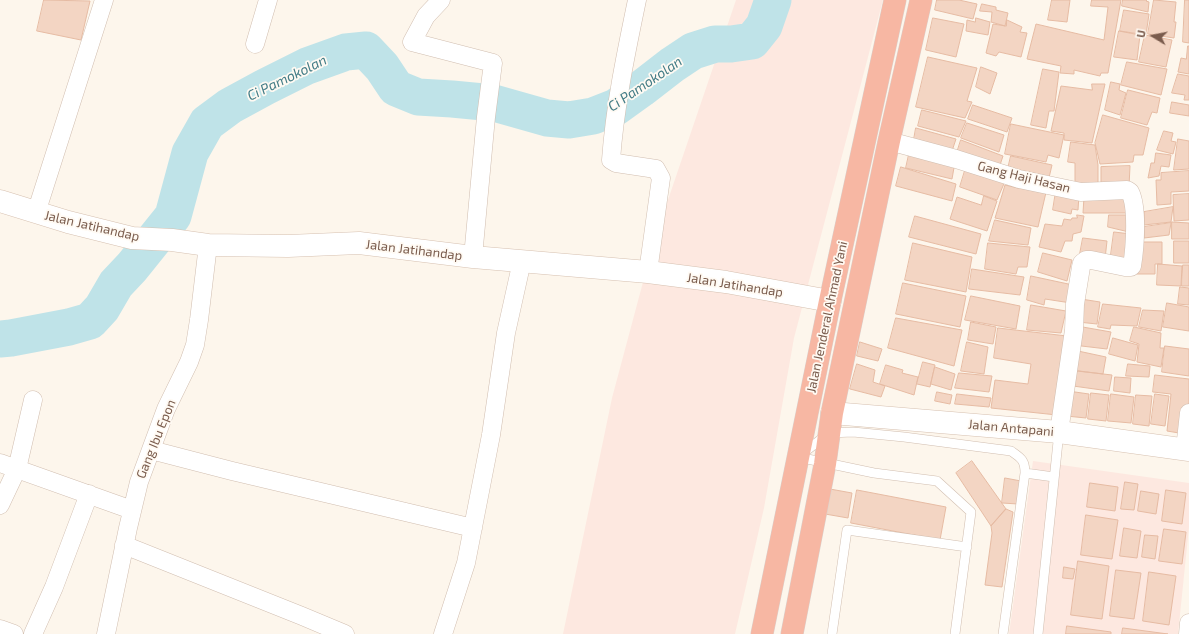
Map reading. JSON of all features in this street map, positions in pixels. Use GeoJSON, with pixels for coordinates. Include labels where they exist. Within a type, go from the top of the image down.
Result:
{"type":"FeatureCollection","features":[{"type":"Feature","properties":{"kind":"highway","name":"Jalan Jenderal Ahmad Yani"},"geometry":{"type":"LineString","coordinates":[[762,634],[830,301],[895,0]]}},
{"type":"Feature","properties":{"kind":"highway","name":"Jalan Jenderal Ahmad Yani"},"geometry":{"type":"LineString","coordinates":[[792,634],[825,464],[831,423],[889,141],[921,0]]}},
{"type":"Feature","properties":{"kind":"street"},"geometry":{"type":"LineString","coordinates":[[36,213],[104,0]]}},
{"type":"Feature","properties":{"kind":"street"},"geometry":{"type":"LineString","coordinates":[[256,44],[268,0]]}},
{"type":"Feature","properties":{"kind":"street"},"geometry":{"type":"LineString","coordinates":[[441,0],[426,16],[412,42],[494,62],[486,117],[473,257]]}},
{"type":"Feature","properties":{"kind":"street"},"geometry":{"type":"LineString","coordinates":[[637,0],[613,124],[610,160],[616,163],[656,169],[661,178],[648,272]]}},
{"type":"Feature","properties":{"kind":"street","name":"Gang Haji Hasan"},"geometry":{"type":"LineString","coordinates":[[889,141],[956,159],[1019,179],[1081,192],[1127,190],[1130,192],[1135,218],[1135,241],[1132,266],[1128,267],[1091,260],[1086,260],[1082,263],[1075,304],[1074,330],[1059,432]]}},
{"type":"Feature","properties":{"kind":"street","name":"Jalan Jatihandap"},"geometry":{"type":"LineString","coordinates":[[0,201],[36,213],[132,238],[172,240],[208,245],[288,246],[359,243],[473,257],[648,272],[726,282],[830,301]]}},
{"type":"Feature","properties":{"kind":"street","name":"Gang Ibu Epon"},"geometry":{"type":"LineString","coordinates":[[106,634],[139,482],[166,409],[190,362],[195,345],[208,245]]}},
{"type":"Feature","properties":{"kind":"street"},"geometry":{"type":"LineString","coordinates":[[443,634],[466,563],[491,435],[506,333],[522,261]]}},
{"type":"Feature","properties":{"kind":"street"},"geometry":{"type":"LineString","coordinates":[[0,505],[17,469],[33,400]]}},
{"type":"Feature","properties":{"kind":"street"},"geometry":{"type":"LineString","coordinates":[[1187,449],[1189,413]]}},
{"type":"Feature","properties":{"kind":"street","name":"Jalan Antapani"},"geometry":{"type":"LineString","coordinates":[[831,423],[1059,432],[1187,449]]}},
{"type":"Feature","properties":{"kind":"street"},"geometry":{"type":"LineString","coordinates":[[151,450],[232,471],[473,528]]}},
{"type":"Feature","properties":{"kind":"street"},"geometry":{"type":"LineString","coordinates":[[0,463],[132,510]]}},
{"type":"Feature","properties":{"kind":"street"},"geometry":{"type":"LineString","coordinates":[[34,634],[54,588],[89,494]]}},
{"type":"Feature","properties":{"kind":"street"},"geometry":{"type":"LineString","coordinates":[[124,546],[345,634]]}},
{"type":"Feature","properties":{"kind":"street"},"geometry":{"type":"LineString","coordinates":[[1188,634],[1189,623]]}},
{"type":"Feature","properties":{"kind":"street"},"geometry":{"type":"LineString","coordinates":[[0,628],[14,634]]}},
{"type":"Feature","properties":{"kind":"lane"},"geometry":{"type":"LineString","coordinates":[[955,634],[971,512],[937,481],[874,473],[825,464],[798,457],[831,423],[854,432],[887,434],[1011,451],[1021,458],[1025,464],[1025,473],[1003,634]]}},
{"type":"Feature","properties":{"kind":"lane"},"geometry":{"type":"LineString","coordinates":[[1038,634],[1059,432]]}},
{"type":"Feature","properties":{"kind":"lane"},"geometry":{"type":"LineString","coordinates":[[1025,473],[1054,477]]}},
{"type":"Feature","properties":{"kind":"lane"},"geometry":{"type":"LineString","coordinates":[[832,634],[847,530],[967,547]]}},
{"type":"Feature","properties":{"kind":"shaded area"},"geometry":{"type":"Polygon","coordinates":[[[736,0],[883,0],[794,338],[764,508],[735,634],[563,634],[612,398],[654,241],[736,0]]]}},
{"type":"Feature","properties":{"kind":"shaded area"},"geometry":{"type":"Polygon","coordinates":[[[1033,461],[1189,483],[1189,527],[1178,634],[1009,634],[1033,461]]]}},
{"type":"Feature","properties":{"kind":"building"},"geometry":{"type":"Polygon","coordinates":[[[44,0],[90,1],[81,40],[37,31],[44,0]]]}},
{"type":"Feature","properties":{"kind":"building"},"geometry":{"type":"Polygon","coordinates":[[[937,0],[959,0],[977,4],[973,19],[935,10],[937,0]]]}},
{"type":"Feature","properties":{"kind":"building"},"geometry":{"type":"Polygon","coordinates":[[[1052,0],[1070,0],[1067,22],[1048,20],[1052,0]]]}},
{"type":"Feature","properties":{"kind":"building"},"geometry":{"type":"Polygon","coordinates":[[[1092,0],[1121,0],[1108,73],[1101,73],[1100,76],[1074,70],[1074,74],[1060,73],[1061,66],[1027,59],[1036,24],[1104,40],[1108,7],[1091,6],[1092,0]]]}},
{"type":"Feature","properties":{"kind":"building"},"geometry":{"type":"Polygon","coordinates":[[[1123,0],[1147,0],[1146,1],[1149,2],[1148,12],[1122,6],[1123,0]]]}},
{"type":"Feature","properties":{"kind":"building"},"geometry":{"type":"Polygon","coordinates":[[[1154,0],[1176,2],[1174,38],[1148,34],[1154,0]]]}},
{"type":"Feature","properties":{"kind":"building"},"geometry":{"type":"Polygon","coordinates":[[[1185,0],[1189,0],[1189,43],[1183,42],[1185,0]]]}},
{"type":"Feature","properties":{"kind":"building"},"geometry":{"type":"Polygon","coordinates":[[[982,4],[996,7],[996,10],[1008,13],[1005,26],[991,22],[992,12],[980,11],[982,4]]]}},
{"type":"Feature","properties":{"kind":"building"},"geometry":{"type":"Polygon","coordinates":[[[1124,10],[1149,14],[1146,35],[1120,31],[1124,10]]]}},
{"type":"Feature","properties":{"kind":"building"},"geometry":{"type":"Polygon","coordinates":[[[933,18],[964,24],[956,57],[926,50],[933,18]]]}},
{"type":"Feature","properties":{"kind":"building"},"geometry":{"type":"Polygon","coordinates":[[[976,18],[990,22],[988,35],[966,31],[967,20],[975,22],[976,18]]]}},
{"type":"Feature","properties":{"kind":"building"},"geometry":{"type":"Polygon","coordinates":[[[1007,20],[1022,27],[1020,32],[1027,33],[1021,57],[999,52],[996,56],[986,53],[993,24],[1006,26],[1007,20]]]}},
{"type":"Feature","properties":{"kind":"building"},"geometry":{"type":"Polygon","coordinates":[[[1119,31],[1140,35],[1137,60],[1114,57],[1119,31]]]}},
{"type":"Feature","properties":{"kind":"building"},"geometry":{"type":"Polygon","coordinates":[[[1145,35],[1172,40],[1166,67],[1139,62],[1145,35]]]}},
{"type":"Feature","properties":{"kind":"building"},"geometry":{"type":"Polygon","coordinates":[[[1188,46],[1189,74],[1178,72],[1181,58],[1186,59],[1188,46]]]}},
{"type":"Feature","properties":{"kind":"building"},"geometry":{"type":"Polygon","coordinates":[[[928,57],[977,68],[967,101],[972,102],[965,118],[916,107],[928,57]]]}},
{"type":"Feature","properties":{"kind":"building"},"geometry":{"type":"Polygon","coordinates":[[[1127,62],[1167,69],[1161,95],[1121,85],[1127,62]]]}},
{"type":"Feature","properties":{"kind":"building"},"geometry":{"type":"Polygon","coordinates":[[[981,67],[997,73],[990,94],[976,87],[981,67]]]}},
{"type":"Feature","properties":{"kind":"building"},"geometry":{"type":"Polygon","coordinates":[[[1043,69],[1059,72],[1054,111],[1049,111],[1046,128],[1031,125],[1043,69]]]}},
{"type":"Feature","properties":{"kind":"building"},"geometry":{"type":"Polygon","coordinates":[[[1178,74],[1189,76],[1189,100],[1184,100],[1185,95],[1172,93],[1178,74]]]}},
{"type":"Feature","properties":{"kind":"building"},"geometry":{"type":"Polygon","coordinates":[[[1111,82],[1120,84],[1119,90],[1126,93],[1120,115],[1105,110],[1111,82]]]}},
{"type":"Feature","properties":{"kind":"building"},"geometry":{"type":"Polygon","coordinates":[[[1092,84],[1105,84],[1092,143],[1064,140],[1064,133],[1051,131],[1061,86],[1092,90],[1092,84]]]}},
{"type":"Feature","properties":{"kind":"building"},"geometry":{"type":"Polygon","coordinates":[[[1128,90],[1160,98],[1157,113],[1152,112],[1147,125],[1121,118],[1128,90]]]}},
{"type":"Feature","properties":{"kind":"building"},"geometry":{"type":"Polygon","coordinates":[[[1172,102],[1189,105],[1189,116],[1170,113],[1172,102]]]}},
{"type":"Feature","properties":{"kind":"building"},"geometry":{"type":"Polygon","coordinates":[[[973,105],[1012,118],[1007,132],[968,119],[973,105]]]}},
{"type":"Feature","properties":{"kind":"building"},"geometry":{"type":"Polygon","coordinates":[[[922,110],[966,121],[959,137],[918,126],[922,110]]]}},
{"type":"Feature","properties":{"kind":"building"},"geometry":{"type":"Polygon","coordinates":[[[1103,115],[1149,128],[1143,155],[1134,155],[1133,162],[1100,164],[1095,143],[1103,115]]]}},
{"type":"Feature","properties":{"kind":"building"},"geometry":{"type":"Polygon","coordinates":[[[967,123],[1004,135],[999,152],[961,138],[967,123]]]}},
{"type":"Feature","properties":{"kind":"building"},"geometry":{"type":"Polygon","coordinates":[[[1011,124],[1064,135],[1059,158],[1048,155],[1046,162],[1005,154],[1011,124]]]}},
{"type":"Feature","properties":{"kind":"building"},"geometry":{"type":"Polygon","coordinates":[[[916,128],[956,139],[951,154],[913,145],[916,128]]]}},
{"type":"Feature","properties":{"kind":"building"},"geometry":{"type":"Polygon","coordinates":[[[1164,131],[1173,133],[1171,141],[1176,142],[1173,154],[1157,150],[1164,131]]]}},
{"type":"Feature","properties":{"kind":"building"},"geometry":{"type":"Polygon","coordinates":[[[1178,139],[1189,141],[1189,169],[1174,170],[1178,139]]]}},
{"type":"Feature","properties":{"kind":"building"},"geometry":{"type":"Polygon","coordinates":[[[961,140],[1003,156],[998,171],[956,156],[961,140]]]}},
{"type":"Feature","properties":{"kind":"building"},"geometry":{"type":"Polygon","coordinates":[[[1071,142],[1095,145],[1098,165],[1098,188],[1075,188],[1075,163],[1068,162],[1071,142]]]}},
{"type":"Feature","properties":{"kind":"building"},"geometry":{"type":"Polygon","coordinates":[[[910,150],[955,162],[952,179],[906,168],[910,150]]]}},
{"type":"Feature","properties":{"kind":"building"},"geometry":{"type":"Polygon","coordinates":[[[1156,153],[1171,155],[1169,167],[1161,166],[1159,176],[1148,178],[1151,163],[1154,163],[1156,153]]]}},
{"type":"Feature","properties":{"kind":"building"},"geometry":{"type":"Polygon","coordinates":[[[1011,156],[1052,165],[1048,182],[1007,173],[1011,156]]]}},
{"type":"Feature","properties":{"kind":"building"},"geometry":{"type":"Polygon","coordinates":[[[967,164],[1006,179],[997,200],[960,187],[967,164]]]}},
{"type":"Feature","properties":{"kind":"building"},"geometry":{"type":"Polygon","coordinates":[[[1130,166],[1129,187],[1101,188],[1101,167],[1130,166]]]}},
{"type":"Feature","properties":{"kind":"building"},"geometry":{"type":"Polygon","coordinates":[[[901,167],[956,184],[952,201],[896,186],[901,167]]]}},
{"type":"Feature","properties":{"kind":"building"},"geometry":{"type":"Polygon","coordinates":[[[1189,171],[1189,191],[1171,192],[1171,204],[1157,205],[1156,180],[1161,180],[1161,173],[1189,171]]]}},
{"type":"Feature","properties":{"kind":"building"},"geometry":{"type":"Polygon","coordinates":[[[1019,183],[1047,188],[1038,227],[995,218],[1005,185],[1018,188],[1019,183]]]}},
{"type":"Feature","properties":{"kind":"building"},"geometry":{"type":"Polygon","coordinates":[[[1056,191],[1079,195],[1078,210],[1072,209],[1071,214],[1053,210],[1056,191]]]}},
{"type":"Feature","properties":{"kind":"building"},"geometry":{"type":"Polygon","coordinates":[[[1128,193],[1129,213],[1083,213],[1084,197],[1128,193]]]}},
{"type":"Feature","properties":{"kind":"building"},"geometry":{"type":"Polygon","coordinates":[[[1189,194],[1189,220],[1174,221],[1173,195],[1189,194]]]}},
{"type":"Feature","properties":{"kind":"building"},"geometry":{"type":"Polygon","coordinates":[[[984,196],[997,201],[987,231],[950,219],[957,197],[981,205],[984,196]]]}},
{"type":"Feature","properties":{"kind":"building"},"geometry":{"type":"Polygon","coordinates":[[[1173,207],[1171,222],[1144,225],[1144,212],[1173,207]]]}},
{"type":"Feature","properties":{"kind":"building"},"geometry":{"type":"Polygon","coordinates":[[[1077,215],[1084,216],[1081,232],[1073,234],[1072,241],[1065,241],[1061,252],[1039,247],[1045,224],[1062,226],[1064,219],[1071,220],[1072,218],[1077,218],[1077,215]]]}},
{"type":"Feature","properties":{"kind":"building"},"geometry":{"type":"Polygon","coordinates":[[[1109,215],[1131,215],[1129,232],[1108,227],[1109,215]]]}},
{"type":"Feature","properties":{"kind":"building"},"geometry":{"type":"Polygon","coordinates":[[[915,216],[981,234],[976,254],[909,237],[915,216]]]}},
{"type":"Feature","properties":{"kind":"building"},"geometry":{"type":"Polygon","coordinates":[[[995,220],[1031,228],[1028,245],[989,241],[995,220]]]}},
{"type":"Feature","properties":{"kind":"building"},"geometry":{"type":"Polygon","coordinates":[[[1172,222],[1189,223],[1189,239],[1172,239],[1172,222]]]}},
{"type":"Feature","properties":{"kind":"building"},"geometry":{"type":"Polygon","coordinates":[[[1171,223],[1169,235],[1144,238],[1144,227],[1171,223]]]}},
{"type":"Feature","properties":{"kind":"building"},"geometry":{"type":"Polygon","coordinates":[[[1114,232],[1131,234],[1128,263],[1110,262],[1114,232]]]}},
{"type":"Feature","properties":{"kind":"building"},"geometry":{"type":"Polygon","coordinates":[[[1083,238],[1107,241],[1105,259],[1080,254],[1083,238]]]}},
{"type":"Feature","properties":{"kind":"building"},"geometry":{"type":"Polygon","coordinates":[[[1174,241],[1189,241],[1189,263],[1174,263],[1174,241]]]}},
{"type":"Feature","properties":{"kind":"building"},"geometry":{"type":"Polygon","coordinates":[[[1137,242],[1162,242],[1162,264],[1155,264],[1155,274],[1137,274],[1137,242]]]}},
{"type":"Feature","properties":{"kind":"building"},"geometry":{"type":"Polygon","coordinates":[[[913,243],[972,257],[966,292],[905,280],[913,243]]]}},
{"type":"Feature","properties":{"kind":"building"},"geometry":{"type":"Polygon","coordinates":[[[988,243],[1030,247],[1027,267],[1018,267],[1016,274],[985,269],[988,243]]]}},
{"type":"Feature","properties":{"kind":"building"},"geometry":{"type":"Polygon","coordinates":[[[1043,253],[1072,260],[1067,281],[1038,272],[1043,253]]]}},
{"type":"Feature","properties":{"kind":"building"},"geometry":{"type":"Polygon","coordinates":[[[1158,264],[1182,266],[1181,286],[1157,285],[1158,264]]]}},
{"type":"Feature","properties":{"kind":"building"},"geometry":{"type":"Polygon","coordinates":[[[1183,265],[1189,265],[1189,286],[1182,286],[1183,265]]]}},
{"type":"Feature","properties":{"kind":"building"},"geometry":{"type":"Polygon","coordinates":[[[972,269],[1024,277],[1020,295],[969,289],[972,269]]]}},
{"type":"Feature","properties":{"kind":"building"},"geometry":{"type":"Polygon","coordinates":[[[1031,276],[1073,285],[1071,303],[1045,299],[1044,305],[1027,300],[1031,276]]]}},
{"type":"Feature","properties":{"kind":"building"},"geometry":{"type":"Polygon","coordinates":[[[903,283],[966,296],[960,327],[896,314],[903,283]]]}},
{"type":"Feature","properties":{"kind":"building"},"geometry":{"type":"Polygon","coordinates":[[[1180,287],[1189,288],[1189,305],[1178,304],[1180,287]]]}},
{"type":"Feature","properties":{"kind":"building"},"geometry":{"type":"Polygon","coordinates":[[[971,296],[1020,306],[1016,329],[965,320],[971,296]]]}},
{"type":"Feature","properties":{"kind":"building"},"geometry":{"type":"Polygon","coordinates":[[[1081,299],[1100,302],[1097,324],[1078,322],[1081,299]]]}},
{"type":"Feature","properties":{"kind":"building"},"geometry":{"type":"Polygon","coordinates":[[[1167,303],[1189,307],[1189,331],[1163,327],[1167,303]]]}},
{"type":"Feature","properties":{"kind":"building"},"geometry":{"type":"Polygon","coordinates":[[[1103,304],[1141,308],[1137,326],[1111,325],[1110,329],[1098,327],[1103,304]]]}},
{"type":"Feature","properties":{"kind":"building"},"geometry":{"type":"Polygon","coordinates":[[[1031,305],[1066,311],[1061,333],[1027,330],[1031,305]]]}},
{"type":"Feature","properties":{"kind":"building"},"geometry":{"type":"Polygon","coordinates":[[[1143,310],[1164,311],[1161,331],[1139,327],[1143,310]]]}},
{"type":"Feature","properties":{"kind":"building"},"geometry":{"type":"Polygon","coordinates":[[[896,318],[962,330],[954,366],[888,348],[896,318]]]}},
{"type":"Feature","properties":{"kind":"building"},"geometry":{"type":"Polygon","coordinates":[[[971,322],[996,327],[993,344],[968,340],[971,322]]]}},
{"type":"Feature","properties":{"kind":"building"},"geometry":{"type":"Polygon","coordinates":[[[1077,326],[1111,332],[1107,349],[1073,345],[1077,326]]]}},
{"type":"Feature","properties":{"kind":"building"},"geometry":{"type":"Polygon","coordinates":[[[1134,327],[1161,333],[1160,348],[1164,348],[1161,367],[1137,362],[1139,344],[1130,341],[1134,327]]]}},
{"type":"Feature","properties":{"kind":"building"},"geometry":{"type":"Polygon","coordinates":[[[998,328],[1067,336],[1057,415],[991,408],[995,380],[1028,384],[1031,364],[994,358],[998,328]]]}},
{"type":"Feature","properties":{"kind":"building"},"geometry":{"type":"Polygon","coordinates":[[[1113,338],[1138,345],[1135,361],[1109,354],[1113,338]]]}},
{"type":"Feature","properties":{"kind":"building"},"geometry":{"type":"Polygon","coordinates":[[[860,342],[882,349],[878,361],[857,356],[860,342]]]}},
{"type":"Feature","properties":{"kind":"building"},"geometry":{"type":"Polygon","coordinates":[[[967,342],[988,347],[984,374],[961,371],[967,342]]]}},
{"type":"Feature","properties":{"kind":"building"},"geometry":{"type":"Polygon","coordinates":[[[1165,346],[1189,349],[1189,376],[1162,372],[1165,346]]]}},
{"type":"Feature","properties":{"kind":"building"},"geometry":{"type":"Polygon","coordinates":[[[1078,351],[1106,357],[1103,374],[1071,370],[1078,351]]]}},
{"type":"Feature","properties":{"kind":"building"},"geometry":{"type":"Polygon","coordinates":[[[923,362],[935,365],[930,387],[917,384],[923,362]]]}},
{"type":"Feature","properties":{"kind":"building"},"geometry":{"type":"Polygon","coordinates":[[[857,364],[875,370],[873,382],[885,386],[881,397],[850,389],[857,364]]]}},
{"type":"Feature","properties":{"kind":"building"},"geometry":{"type":"Polygon","coordinates":[[[1128,364],[1150,366],[1149,377],[1126,376],[1128,364]]]}},
{"type":"Feature","properties":{"kind":"building"},"geometry":{"type":"Polygon","coordinates":[[[886,365],[903,370],[902,373],[918,377],[914,395],[880,384],[886,365]]]}},
{"type":"Feature","properties":{"kind":"building"},"geometry":{"type":"Polygon","coordinates":[[[935,367],[955,374],[951,390],[931,384],[935,367]]]}},
{"type":"Feature","properties":{"kind":"building"},"geometry":{"type":"Polygon","coordinates":[[[1077,371],[1112,375],[1109,391],[1073,386],[1077,371]]]}},
{"type":"Feature","properties":{"kind":"building"},"geometry":{"type":"Polygon","coordinates":[[[959,373],[992,376],[989,392],[955,388],[959,373]]]}},
{"type":"Feature","properties":{"kind":"building"},"geometry":{"type":"Polygon","coordinates":[[[1155,375],[1189,379],[1189,403],[1185,434],[1167,431],[1171,394],[1153,392],[1155,375]]]}},
{"type":"Feature","properties":{"kind":"building"},"geometry":{"type":"Polygon","coordinates":[[[1115,377],[1131,378],[1130,393],[1114,391],[1115,377]]]}},
{"type":"Feature","properties":{"kind":"building"},"geometry":{"type":"Polygon","coordinates":[[[1068,391],[1089,394],[1086,418],[1066,416],[1068,391]]]}},
{"type":"Feature","properties":{"kind":"building"},"geometry":{"type":"Polygon","coordinates":[[[937,392],[952,395],[950,404],[935,401],[937,392]]]}},
{"type":"Feature","properties":{"kind":"building"},"geometry":{"type":"Polygon","coordinates":[[[1091,393],[1109,395],[1106,421],[1088,419],[1091,393]]]}},
{"type":"Feature","properties":{"kind":"building"},"geometry":{"type":"Polygon","coordinates":[[[957,394],[991,398],[989,407],[955,404],[957,394]]]}},
{"type":"Feature","properties":{"kind":"building"},"geometry":{"type":"Polygon","coordinates":[[[1111,394],[1134,397],[1131,423],[1108,421],[1111,394]]]}},
{"type":"Feature","properties":{"kind":"building"},"geometry":{"type":"Polygon","coordinates":[[[1155,394],[1169,396],[1165,426],[1151,424],[1155,394]]]}},
{"type":"Feature","properties":{"kind":"building"},"geometry":{"type":"Polygon","coordinates":[[[1136,395],[1152,396],[1149,426],[1133,424],[1136,395]]]}},
{"type":"Feature","properties":{"kind":"building"},"geometry":{"type":"Polygon","coordinates":[[[972,461],[1006,509],[991,526],[956,473],[972,461]]]}},
{"type":"Feature","properties":{"kind":"building"},"geometry":{"type":"Polygon","coordinates":[[[1005,478],[1021,481],[1018,504],[1002,503],[1005,478]]]}},
{"type":"Feature","properties":{"kind":"building"},"geometry":{"type":"Polygon","coordinates":[[[1125,482],[1138,484],[1134,510],[1121,509],[1125,482]]]}},
{"type":"Feature","properties":{"kind":"building"},"geometry":{"type":"Polygon","coordinates":[[[1090,483],[1118,487],[1115,511],[1087,507],[1090,483]]]}},
{"type":"Feature","properties":{"kind":"building"},"geometry":{"type":"Polygon","coordinates":[[[830,489],[852,493],[848,518],[825,514],[830,489]]]}},
{"type":"Feature","properties":{"kind":"building"},"geometry":{"type":"Polygon","coordinates":[[[857,490],[946,507],[940,540],[851,523],[857,490]]]}},
{"type":"Feature","properties":{"kind":"building"},"geometry":{"type":"Polygon","coordinates":[[[1166,490],[1186,493],[1182,524],[1162,521],[1166,490]]]}},
{"type":"Feature","properties":{"kind":"building"},"geometry":{"type":"Polygon","coordinates":[[[1141,491],[1159,494],[1156,514],[1138,511],[1141,491]]]}},
{"type":"Feature","properties":{"kind":"building"},"geometry":{"type":"Polygon","coordinates":[[[1006,509],[1013,512],[1002,587],[985,585],[992,533],[991,526],[1006,509]]]}},
{"type":"Feature","properties":{"kind":"building"},"geometry":{"type":"Polygon","coordinates":[[[1086,515],[1118,520],[1112,559],[1081,555],[1086,515]]]}},
{"type":"Feature","properties":{"kind":"building"},"geometry":{"type":"Polygon","coordinates":[[[1124,528],[1141,531],[1137,558],[1120,556],[1124,528]]]}},
{"type":"Feature","properties":{"kind":"building"},"geometry":{"type":"Polygon","coordinates":[[[1164,529],[1186,532],[1182,564],[1159,561],[1164,529]]]}},
{"type":"Feature","properties":{"kind":"building"},"geometry":{"type":"Polygon","coordinates":[[[1145,535],[1158,536],[1155,559],[1142,557],[1145,535]]]}},
{"type":"Feature","properties":{"kind":"building"},"geometry":{"type":"Polygon","coordinates":[[[1078,561],[1109,566],[1102,619],[1071,615],[1078,561]]]}},
{"type":"Feature","properties":{"kind":"building"},"geometry":{"type":"Polygon","coordinates":[[[1064,567],[1075,569],[1073,579],[1063,578],[1064,567]]]}},
{"type":"Feature","properties":{"kind":"building"},"geometry":{"type":"Polygon","coordinates":[[[1116,570],[1141,573],[1134,619],[1110,616],[1116,570]]]}},
{"type":"Feature","properties":{"kind":"building"},"geometry":{"type":"Polygon","coordinates":[[[1149,572],[1176,576],[1169,625],[1143,621],[1149,572]]]}},
{"type":"Feature","properties":{"kind":"building"},"geometry":{"type":"Polygon","coordinates":[[[1067,626],[1111,632],[1111,634],[1066,634],[1067,626]]]}},
{"type":"Feature","properties":{"kind":"building"},"geometry":{"type":"Polygon","coordinates":[[[1123,628],[1168,634],[1122,634],[1123,628]]]}},
{"type":"Feature","properties":{"kind":"waterway","name":"Ci Pamokolan"},"geometry":{"type":"LineString","coordinates":[[0,339],[69,327],[90,321],[102,308],[116,284],[132,267],[173,216],[190,153],[207,123],[230,106],[307,66],[346,52],[366,50],[382,67],[396,88],[418,97],[494,103],[547,118],[569,120],[593,116],[616,107],[693,51],[715,44],[731,44],[752,41],[764,26],[773,0]]}}]}
